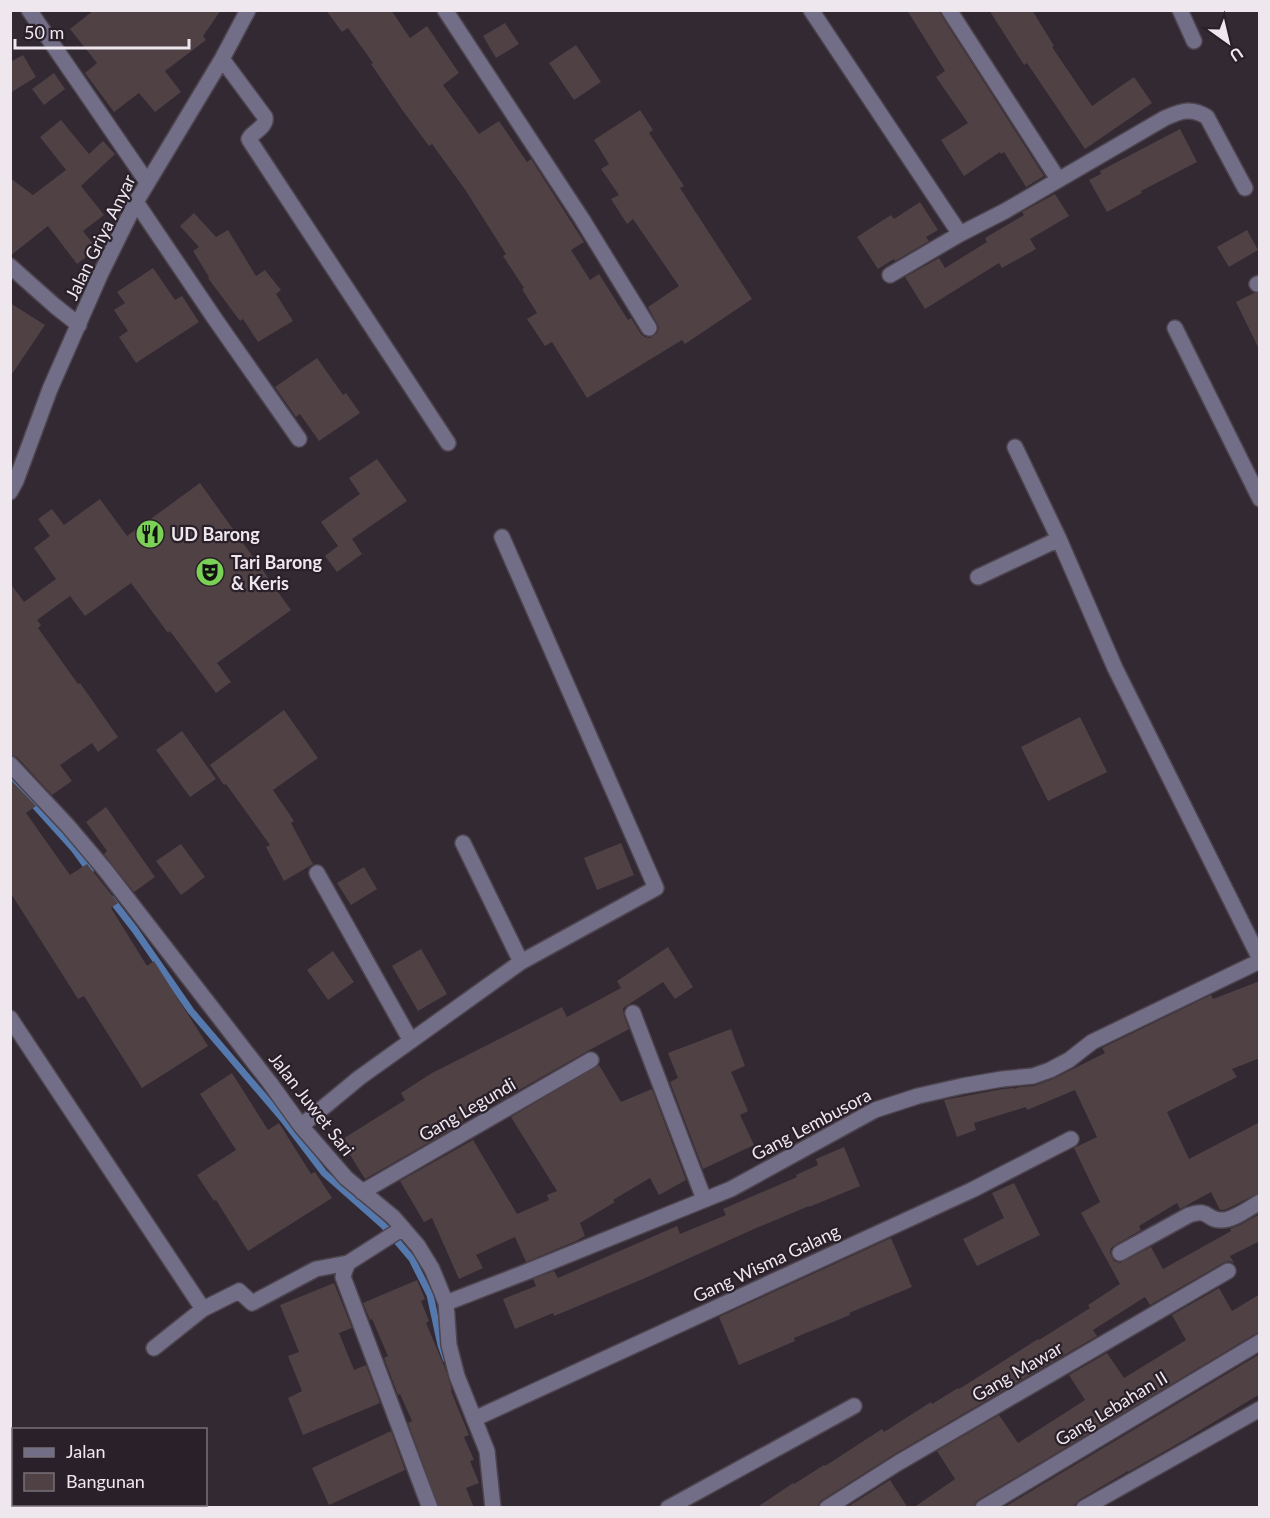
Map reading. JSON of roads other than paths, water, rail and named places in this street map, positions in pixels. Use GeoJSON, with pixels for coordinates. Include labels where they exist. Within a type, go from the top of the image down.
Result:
{"type":"FeatureCollection","features":[{"type":"Feature","properties":{"kind":"street"},"geometry":{"type":"LineString","coordinates":[[29,10],[147,182]]}},
{"type":"Feature","properties":{"kind":"street","name":"Jalan Griya Anyar"},"geometry":{"type":"LineString","coordinates":[[10,492],[50,389],[136,202],[222,59],[248,10]]}},
{"type":"Feature","properties":{"kind":"street"},"geometry":{"type":"LineString","coordinates":[[444,10],[582,219],[649,328]]}},
{"type":"Feature","properties":{"kind":"street"},"geometry":{"type":"LineString","coordinates":[[811,10],[960,234]]}},
{"type":"Feature","properties":{"kind":"street"},"geometry":{"type":"LineString","coordinates":[[948,10],[1058,180]]}},
{"type":"Feature","properties":{"kind":"street"},"geometry":{"type":"LineString","coordinates":[[1180,10],[1194,41]]}},
{"type":"Feature","properties":{"kind":"street"},"geometry":{"type":"LineString","coordinates":[[222,59],[265,117],[266,120],[251,136],[250,141],[448,444]]}},
{"type":"Feature","properties":{"kind":"street"},"geometry":{"type":"LineString","coordinates":[[890,275],[1180,111],[1200,112],[1208,117],[1245,188]]}},
{"type":"Feature","properties":{"kind":"street"},"geometry":{"type":"LineString","coordinates":[[136,202],[299,440]]}},
{"type":"Feature","properties":{"kind":"street"},"geometry":{"type":"LineString","coordinates":[[10,266],[79,325]]}},
{"type":"Feature","properties":{"kind":"street"},"geometry":{"type":"LineString","coordinates":[[1175,328],[1260,499]]}},
{"type":"Feature","properties":{"kind":"street"},"geometry":{"type":"LineString","coordinates":[[1014,447],[1059,539],[1115,668],[1260,960]]}},
{"type":"Feature","properties":{"kind":"street"},"geometry":{"type":"LineString","coordinates":[[301,1126],[359,1078],[521,962],[656,888],[502,537]]}},
{"type":"Feature","properties":{"kind":"street"},"geometry":{"type":"LineString","coordinates":[[978,577],[1059,539]]}},
{"type":"Feature","properties":{"kind":"street","name":"Jalan Juwet Sari"},"geometry":{"type":"LineString","coordinates":[[10,764],[106,871],[301,1126],[346,1178],[393,1217],[418,1246],[432,1269],[446,1303],[448,1345],[487,1451],[493,1508]]}},
{"type":"Feature","properties":{"kind":"street"},"geometry":{"type":"LineString","coordinates":[[463,843],[521,962]]}},
{"type":"Feature","properties":{"kind":"street"},"geometry":{"type":"LineString","coordinates":[[317,873],[411,1041]]}},
{"type":"Feature","properties":{"kind":"street","name":"Gang Lembusora"},"geometry":{"type":"LineString","coordinates":[[446,1303],[731,1189],[875,1110],[951,1088],[1002,1078],[1033,1076],[1050,1070],[1069,1060],[1092,1042],[1260,960]]}},
{"type":"Feature","properties":{"kind":"street"},"geometry":{"type":"LineString","coordinates":[[633,1014],[704,1199]]}},
{"type":"Feature","properties":{"kind":"street"},"geometry":{"type":"LineString","coordinates":[[10,1018],[204,1309]]}},
{"type":"Feature","properties":{"kind":"street","name":"Gang Legundi"},"geometry":{"type":"LineString","coordinates":[[362,1192],[591,1060]]}},
{"type":"Feature","properties":{"kind":"street","name":"Gang Wisma Galang"},"geometry":{"type":"LineString","coordinates":[[474,1419],[972,1190],[1071,1139]]}},
{"type":"Feature","properties":{"kind":"street"},"geometry":{"type":"LineString","coordinates":[[1120,1253],[1197,1212],[1206,1213],[1218,1221],[1233,1217],[1260,1202]]}},
{"type":"Feature","properties":{"kind":"street"},"geometry":{"type":"LineString","coordinates":[[154,1348],[204,1309],[239,1291],[252,1303],[316,1269],[348,1263],[403,1228]]}},
{"type":"Feature","properties":{"kind":"street"},"geometry":{"type":"LineString","coordinates":[[348,1263],[343,1276],[430,1508]]}},
{"type":"Feature","properties":{"kind":"street","name":"Gang Mawar"},"geometry":{"type":"LineString","coordinates":[[827,1508],[938,1439],[1228,1271]]}},
{"type":"Feature","properties":{"kind":"street","name":"Gang Lebahan II"},"geometry":{"type":"LineString","coordinates":[[983,1508],[1260,1342]]}},
{"type":"Feature","properties":{"kind":"street"},"geometry":{"type":"LineString","coordinates":[[668,1508],[854,1406]]}},
{"type":"Feature","properties":{"kind":"street"},"geometry":{"type":"LineString","coordinates":[[1084,1508],[1260,1409]]}},
{"type":"Feature","properties":{"kind":"waterway"},"geometry":{"type":"LineString","coordinates":[[10,778],[74,849],[90,871]]}},
{"type":"Feature","properties":{"kind":"waterway"},"geometry":{"type":"LineString","coordinates":[[111,899],[191,1011],[283,1119],[324,1173],[384,1226],[412,1259],[430,1295],[446,1359]]}},
{"type":"Feature","properties":{"kind":"place","name":"UD Barong"},"geometry":{"type":"Point","coordinates":[150,534]}},
{"type":"Feature","properties":{"kind":"place","name":"Tari Barong & Keris"},"geometry":{"type":"Point","coordinates":[210,572]}}]}
